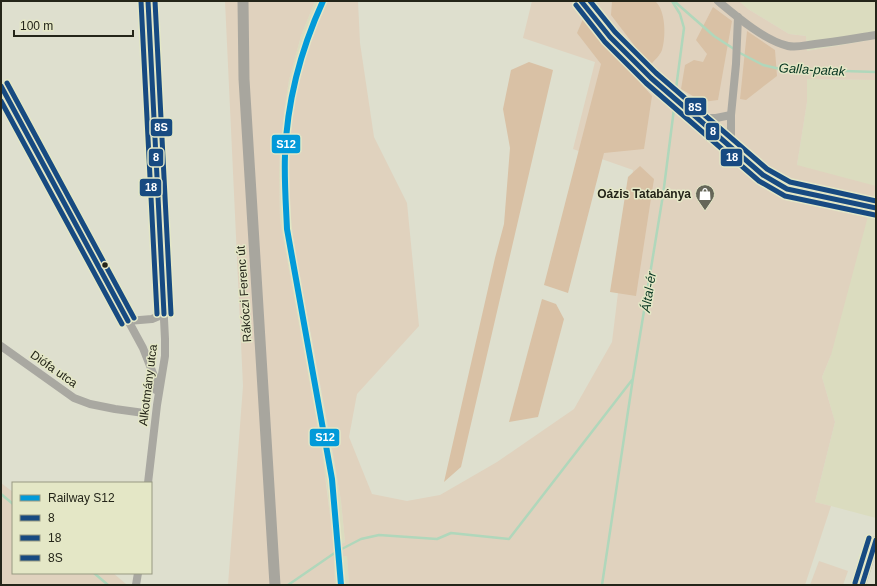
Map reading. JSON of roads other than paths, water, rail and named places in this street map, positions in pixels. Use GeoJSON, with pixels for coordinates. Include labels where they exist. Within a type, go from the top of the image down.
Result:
{"type":"FeatureCollection","features":[{"type":"Feature","properties":{"kind":"main road","name":"Rákóczi Ferenc út"},"geometry":{"type":"LineString","coordinates":[[243,1],[244,79],[275,585]]}},
{"type":"Feature","properties":{"kind":"street","name":"Alkotmány utca"},"geometry":{"type":"LineString","coordinates":[[148,1],[165,356],[157,405],[148,482]]}},
{"type":"Feature","properties":{"kind":"street"},"geometry":{"type":"LineString","coordinates":[[581,1],[610,37],[651,78],[763,175],[787,189],[876,208]]}},
{"type":"Feature","properties":{"kind":"street"},"geometry":{"type":"LineString","coordinates":[[718,1],[761,33],[788,46],[797,47],[876,35]]}},
{"type":"Feature","properties":{"kind":"street"},"geometry":{"type":"LineString","coordinates":[[731,147],[731,115],[736,64],[738,17]]}},
{"type":"Feature","properties":{"kind":"street"},"geometry":{"type":"LineString","coordinates":[[1,86],[143,348],[156,382],[157,405]]}},
{"type":"Feature","properties":{"kind":"street"},"geometry":{"type":"LineString","coordinates":[[699,118],[716,118],[731,115]]}},
{"type":"Feature","properties":{"kind":"street"},"geometry":{"type":"LineString","coordinates":[[128,321],[152,319],[164,314]]}},
{"type":"Feature","properties":{"kind":"street","name":"Diófa utca"},"geometry":{"type":"LineString","coordinates":[[1,346],[74,398],[90,404],[144,413]]}},
{"type":"Feature","properties":{"kind":"street"},"geometry":{"type":"LineString","coordinates":[[864,583],[876,540]]}},
{"type":"Feature","properties":{"kind":"street"},"geometry":{"type":"LineString","coordinates":[[136,585],[138,574]]}},
{"type":"Feature","properties":{"kind":"waterway","name":"Által-ér"},"geometry":{"type":"LineString","coordinates":[[672,1],[680,14],[684,28],[675,96]]}},
{"type":"Feature","properties":{"kind":"waterway","name":"Galla-patak"},"geometry":{"type":"LineString","coordinates":[[674,1],[714,36],[734,49]]}},
{"type":"Feature","properties":{"kind":"waterway","name":"Galla-patak"},"geometry":{"type":"LineString","coordinates":[[738,52],[763,65],[780,69],[876,72]]}},
{"type":"Feature","properties":{"kind":"waterway","name":"Által-ér"},"geometry":{"type":"LineString","coordinates":[[602,585],[633,378],[663,195],[675,101]]}},
{"type":"Feature","properties":{"kind":"waterway"},"geometry":{"type":"LineString","coordinates":[[288,585],[336,552],[361,539],[379,535],[437,539],[451,533],[509,539],[632,380]]}},
{"type":"Feature","properties":{"kind":"waterway"},"geometry":{"type":"LineString","coordinates":[[1,494],[12,503]]}},
{"type":"Feature","properties":{"kind":"waterway"},"geometry":{"type":"LineString","coordinates":[[95,574],[108,585]]}},
{"type":"Feature","properties":{"kind":"rail line","name":"S12"},"geometry":{"type":"LineString","coordinates":[[323,1],[308,38],[296,76],[286,135],[285,183],[287,229],[332,479],[341,585]]}},
{"type":"Feature","properties":{"kind":"place","name":"Oázis Tatabánya"},"geometry":{"type":"Point","coordinates":[705,211]}}]}
